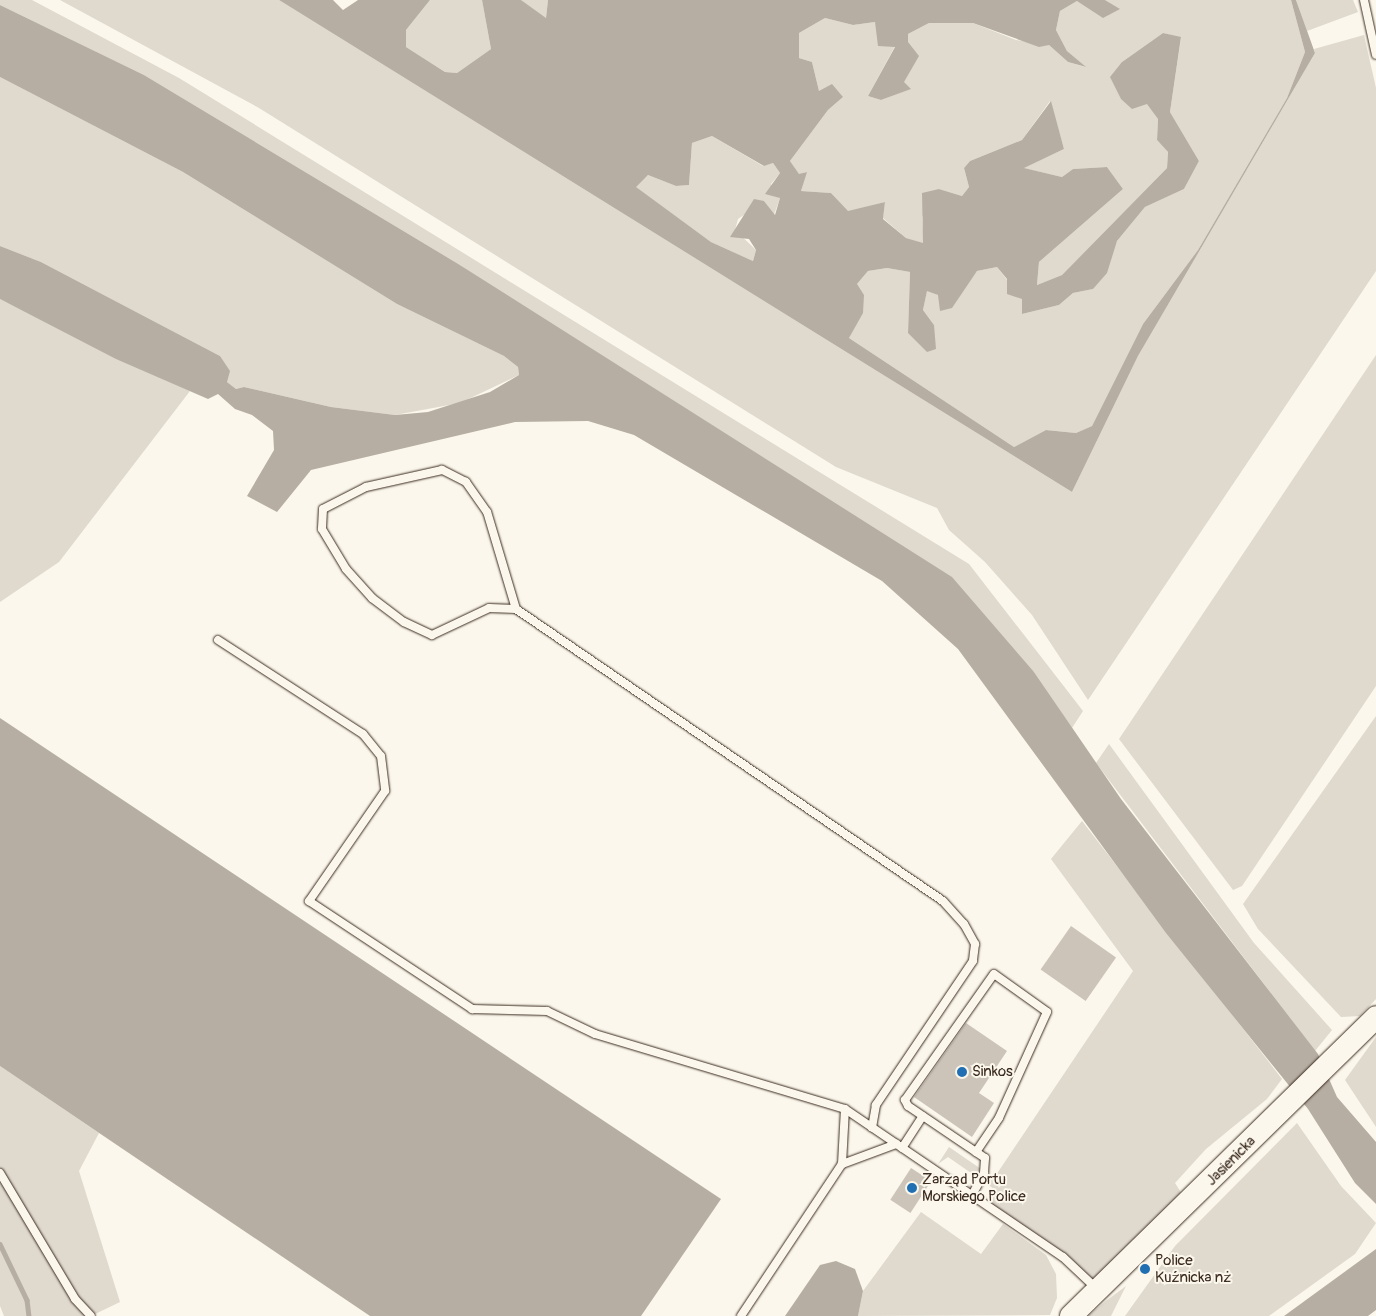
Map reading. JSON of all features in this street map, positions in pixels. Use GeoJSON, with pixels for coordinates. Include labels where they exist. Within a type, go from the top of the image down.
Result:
{"type":"FeatureCollection","features":[{"type":"Feature","properties":{"kind":"main road","name":"Jasienicka"},"geometry":{"type":"LineString","coordinates":[[1082,1307],[1376,1017]]}},
{"type":"Feature","properties":{"kind":"lane"},"geometry":{"type":"LineString","coordinates":[[1364,0],[1376,54]]}},
{"type":"Feature","properties":{"kind":"lane"},"geometry":{"type":"LineString","coordinates":[[516,609],[487,512],[466,482],[442,470],[366,487],[323,509],[322,529],[346,569],[372,598],[404,622],[432,635],[489,608],[516,609],[943,901],[964,924],[975,944],[973,961],[876,1104],[872,1128]]}},
{"type":"Feature","properties":{"kind":"lane"},"geometry":{"type":"LineString","coordinates":[[218,640],[363,734],[381,756],[385,791],[309,901],[472,1009],[547,1011],[595,1034],[845,1109],[1063,1257],[1082,1307]]}},
{"type":"Feature","properties":{"kind":"lane"},"geometry":{"type":"LineString","coordinates":[[972,1195],[986,1164],[976,1152],[908,1106],[906,1098],[988,978],[998,975],[1047,1012],[999,1118],[976,1152]]}},
{"type":"Feature","properties":{"kind":"lane"},"geometry":{"type":"LineString","coordinates":[[741,1316],[842,1164],[845,1109]]}},
{"type":"Feature","properties":{"kind":"lane"},"geometry":{"type":"LineString","coordinates":[[842,1164],[899,1146],[923,1116]]}},
{"type":"Feature","properties":{"kind":"lane"},"geometry":{"type":"LineString","coordinates":[[0,1173],[75,1299],[82,1316]]}},
{"type":"Feature","properties":{"kind":"lane"},"geometry":{"type":"LineString","coordinates":[[75,1299],[91,1316]]}},
{"type":"Feature","properties":{"kind":"shaded area"},"geometry":{"type":"Polygon","coordinates":[[[0,0],[32,0],[179,78],[969,564],[1083,711],[1072,728],[1034,672],[455,262],[144,75],[0,5],[0,0]]]}},
{"type":"Feature","properties":{"kind":"shaded area"},"geometry":{"type":"Polygon","coordinates":[[[60,0],[279,0],[1072,492],[1138,356],[1315,53],[1314,49],[1364,35],[1376,88],[1376,271],[1088,700],[1032,615],[985,562],[949,530],[937,508],[836,467],[259,108],[60,0]]]}},
{"type":"Feature","properties":{"kind":"shaded area"},"geometry":{"type":"Polygon","coordinates":[[[279,0],[333,0],[343,10],[358,0],[430,0],[406,30],[406,47],[445,72],[457,73],[491,49],[482,0],[521,0],[546,18],[548,0],[1105,0],[1120,9],[1103,18],[1077,1],[1060,11],[1056,30],[1067,51],[1086,67],[1068,62],[1049,45],[1039,47],[973,23],[929,23],[908,34],[908,42],[919,56],[904,82],[911,89],[881,100],[868,96],[895,47],[878,46],[875,22],[853,25],[825,18],[799,33],[799,58],[812,62],[819,91],[832,84],[843,97],[828,110],[790,161],[799,174],[807,172],[801,191],[831,193],[848,211],[885,202],[883,219],[906,238],[923,243],[922,193],[939,189],[962,196],[969,187],[964,168],[970,161],[1022,140],[1051,101],[1064,149],[1024,168],[1062,177],[1073,169],[1107,167],[1123,189],[1039,262],[1037,285],[1062,275],[1167,168],[1168,152],[1157,140],[1158,119],[1147,104],[1132,109],[1121,99],[1110,77],[1122,62],[1163,33],[1181,37],[1170,112],[1199,161],[1184,189],[1145,207],[1117,241],[1107,273],[1093,289],[1073,293],[1059,305],[1022,314],[1022,299],[1007,294],[1007,279],[997,267],[977,271],[952,308],[940,311],[938,295],[927,291],[923,310],[934,325],[936,349],[927,352],[908,333],[910,272],[887,268],[868,271],[857,284],[864,295],[863,313],[849,338],[1014,447],[1046,430],[1076,433],[1092,426],[1143,324],[1198,250],[1287,98],[1305,52],[1291,0],[1296,0],[1315,53],[1138,356],[1072,492],[279,0]],[[712,136],[692,143],[689,185],[676,186],[648,175],[636,187],[711,242],[753,261],[756,250],[749,239],[730,237],[754,199],[764,201],[775,215],[780,198],[765,194],[780,173],[773,163],[764,166],[712,136]]]}},
{"type":"Feature","properties":{"kind":"shaded area"},"geometry":{"type":"Polygon","coordinates":[[[430,0],[482,0],[491,49],[457,73],[445,72],[406,47],[406,30],[430,0]]]}},
{"type":"Feature","properties":{"kind":"shaded area"},"geometry":{"type":"Polygon","coordinates":[[[521,0],[548,0],[546,18],[528,8],[521,0]]]}},
{"type":"Feature","properties":{"kind":"shaded area"},"geometry":{"type":"Polygon","coordinates":[[[1105,0],[1291,0],[1305,52],[1287,98],[1198,250],[1143,324],[1092,426],[1076,433],[1046,430],[1014,447],[849,338],[858,317],[857,284],[868,271],[887,268],[910,272],[908,333],[934,325],[923,310],[927,290],[938,295],[961,288],[977,271],[997,267],[1022,299],[1022,314],[1059,305],[1073,293],[1093,289],[1117,241],[1145,207],[1184,189],[1199,161],[1170,112],[1181,38],[1163,33],[1122,62],[1158,119],[1157,140],[1168,152],[1167,168],[1062,275],[1037,285],[1039,262],[1123,189],[1107,167],[1073,169],[1062,177],[1023,168],[1064,149],[1050,101],[1022,140],[970,161],[964,168],[969,187],[962,196],[939,189],[922,217],[924,244],[906,238],[883,218],[885,202],[848,212],[831,193],[801,191],[806,172],[799,175],[790,161],[828,110],[843,97],[819,91],[812,62],[799,58],[799,33],[825,18],[853,25],[875,22],[895,46],[868,96],[881,100],[910,89],[903,83],[908,34],[929,23],[973,23],[1016,40],[1049,45],[1068,62],[1085,67],[1067,51],[1056,30],[1060,11],[1077,1],[1119,9],[1105,0]]]}},
{"type":"Feature","properties":{"kind":"shaded area"},"geometry":{"type":"Polygon","coordinates":[[[1296,0],[1353,0],[1358,12],[1307,31],[1296,0]]]}},
{"type":"Feature","properties":{"kind":"shaded area"},"geometry":{"type":"Polygon","coordinates":[[[0,5],[144,75],[455,262],[952,577],[1034,672],[1121,799],[1318,1054],[1337,1097],[1376,1142],[1376,1204],[1355,1183],[1308,1109],[1166,933],[958,649],[882,581],[634,435],[588,421],[515,422],[311,470],[277,512],[247,496],[274,450],[273,431],[252,415],[235,409],[218,394],[208,399],[116,359],[0,299],[0,246],[41,262],[220,356],[230,371],[227,382],[236,389],[244,387],[331,407],[395,415],[428,412],[490,392],[519,375],[518,367],[504,356],[397,304],[183,172],[0,77],[0,5]]]}},
{"type":"Feature","properties":{"kind":"shaded area"},"geometry":{"type":"Polygon","coordinates":[[[0,77],[183,172],[397,304],[504,356],[518,367],[519,375],[460,403],[395,415],[331,407],[244,387],[236,389],[227,382],[220,356],[41,262],[0,246],[0,77]]]}},
{"type":"Feature","properties":{"kind":"shaded area"},"geometry":{"type":"Polygon","coordinates":[[[712,136],[763,166],[773,163],[780,173],[771,184],[780,198],[774,215],[764,201],[738,219],[735,230],[756,250],[753,261],[711,242],[635,187],[648,175],[676,186],[689,185],[692,143],[712,136]]]}},
{"type":"Feature","properties":{"kind":"shaded area"},"geometry":{"type":"Polygon","coordinates":[[[0,299],[190,391],[59,562],[0,602],[0,299]]]}},
{"type":"Feature","properties":{"kind":"shaded area"},"geometry":{"type":"Polygon","coordinates":[[[1376,355],[1376,686],[1242,886],[1233,890],[1119,739],[1376,355]]]}},
{"type":"Feature","properties":{"kind":"shaded area"},"geometry":{"type":"Polygon","coordinates":[[[1376,716],[1376,999],[1360,1016],[1341,1017],[1258,929],[1243,904],[1376,716]]]}},
{"type":"Feature","properties":{"kind":"shaded area"},"geometry":{"type":"Polygon","coordinates":[[[0,718],[721,1199],[641,1316],[370,1316],[0,1066],[0,718]]]}},
{"type":"Feature","properties":{"kind":"shaded area"},"geometry":{"type":"Polygon","coordinates":[[[1109,744],[1254,943],[1332,1030],[1315,1051],[1096,763],[1109,744]]]}},
{"type":"Feature","properties":{"kind":"shaded area"},"geometry":{"type":"Polygon","coordinates":[[[1082,821],[1282,1079],[1267,1099],[1206,1149],[1175,1183],[1182,1194],[1090,1282],[1063,1257],[988,1206],[997,1191],[948,1157],[938,1164],[949,1147],[994,1178],[1133,971],[1051,859],[1082,821]]]}},
{"type":"Feature","properties":{"kind":"shaded area"},"geometry":{"type":"Polygon","coordinates":[[[1376,1037],[1376,1127],[1345,1080],[1376,1037]]]}},
{"type":"Feature","properties":{"kind":"shaded area"},"geometry":{"type":"Polygon","coordinates":[[[0,1066],[99,1133],[79,1171],[120,1302],[91,1316],[4,1316],[0,1306],[0,1066]]]}},
{"type":"Feature","properties":{"kind":"shaded area"},"geometry":{"type":"Polygon","coordinates":[[[1297,1123],[1341,1186],[1376,1223],[1355,1254],[1269,1316],[1125,1316],[1175,1246],[1297,1123]]]}},
{"type":"Feature","properties":{"kind":"shaded area"},"geometry":{"type":"Polygon","coordinates":[[[921,1212],[981,1254],[1003,1224],[1046,1255],[1056,1274],[1057,1298],[1050,1315],[858,1316],[863,1291],[921,1212]]]}},
{"type":"Feature","properties":{"kind":"shaded area"},"geometry":{"type":"Polygon","coordinates":[[[1376,1249],[1376,1310],[1368,1316],[1284,1316],[1376,1249]]]}},
{"type":"Feature","properties":{"kind":"shaded area"},"geometry":{"type":"Polygon","coordinates":[[[836,1261],[855,1269],[863,1291],[858,1316],[785,1316],[820,1265],[836,1261]]]}},
{"type":"Feature","properties":{"kind":"shaded area"},"geometry":{"type":"Polygon","coordinates":[[[1126,1286],[1111,1316],[1088,1316],[1106,1301],[1126,1286]]]}},
{"type":"Feature","properties":{"kind":"building"},"geometry":{"type":"Polygon","coordinates":[[[1071,926],[1116,958],[1086,1001],[1041,969],[1071,926]]]}},
{"type":"Feature","properties":{"kind":"building","name":"Sinkos"},"geometry":{"type":"Polygon","coordinates":[[[966,1023],[1007,1051],[979,1093],[994,1103],[972,1137],[914,1097],[966,1023]]]}},
{"type":"Feature","properties":{"kind":"building","name":"Zarząd Portu Morskiego Police"},"geometry":{"type":"Polygon","coordinates":[[[911,1168],[931,1181],[910,1213],[890,1200],[911,1168]]]}},
{"type":"Feature","properties":{"kind":"waterway"},"geometry":{"type":"LineString","coordinates":[[0,1244],[27,1300],[29,1316]]}},
{"type":"Feature","properties":{"kind":"place","name":"Sinkos"},"geometry":{"type":"Point","coordinates":[962,1072]}},
{"type":"Feature","properties":{"kind":"place","name":"Zarząd Portu Morskiego Police"},"geometry":{"type":"Point","coordinates":[912,1188]}},
{"type":"Feature","properties":{"kind":"place","name":"Police Kuźnicka nż"},"geometry":{"type":"Point","coordinates":[1145,1269]}}]}
